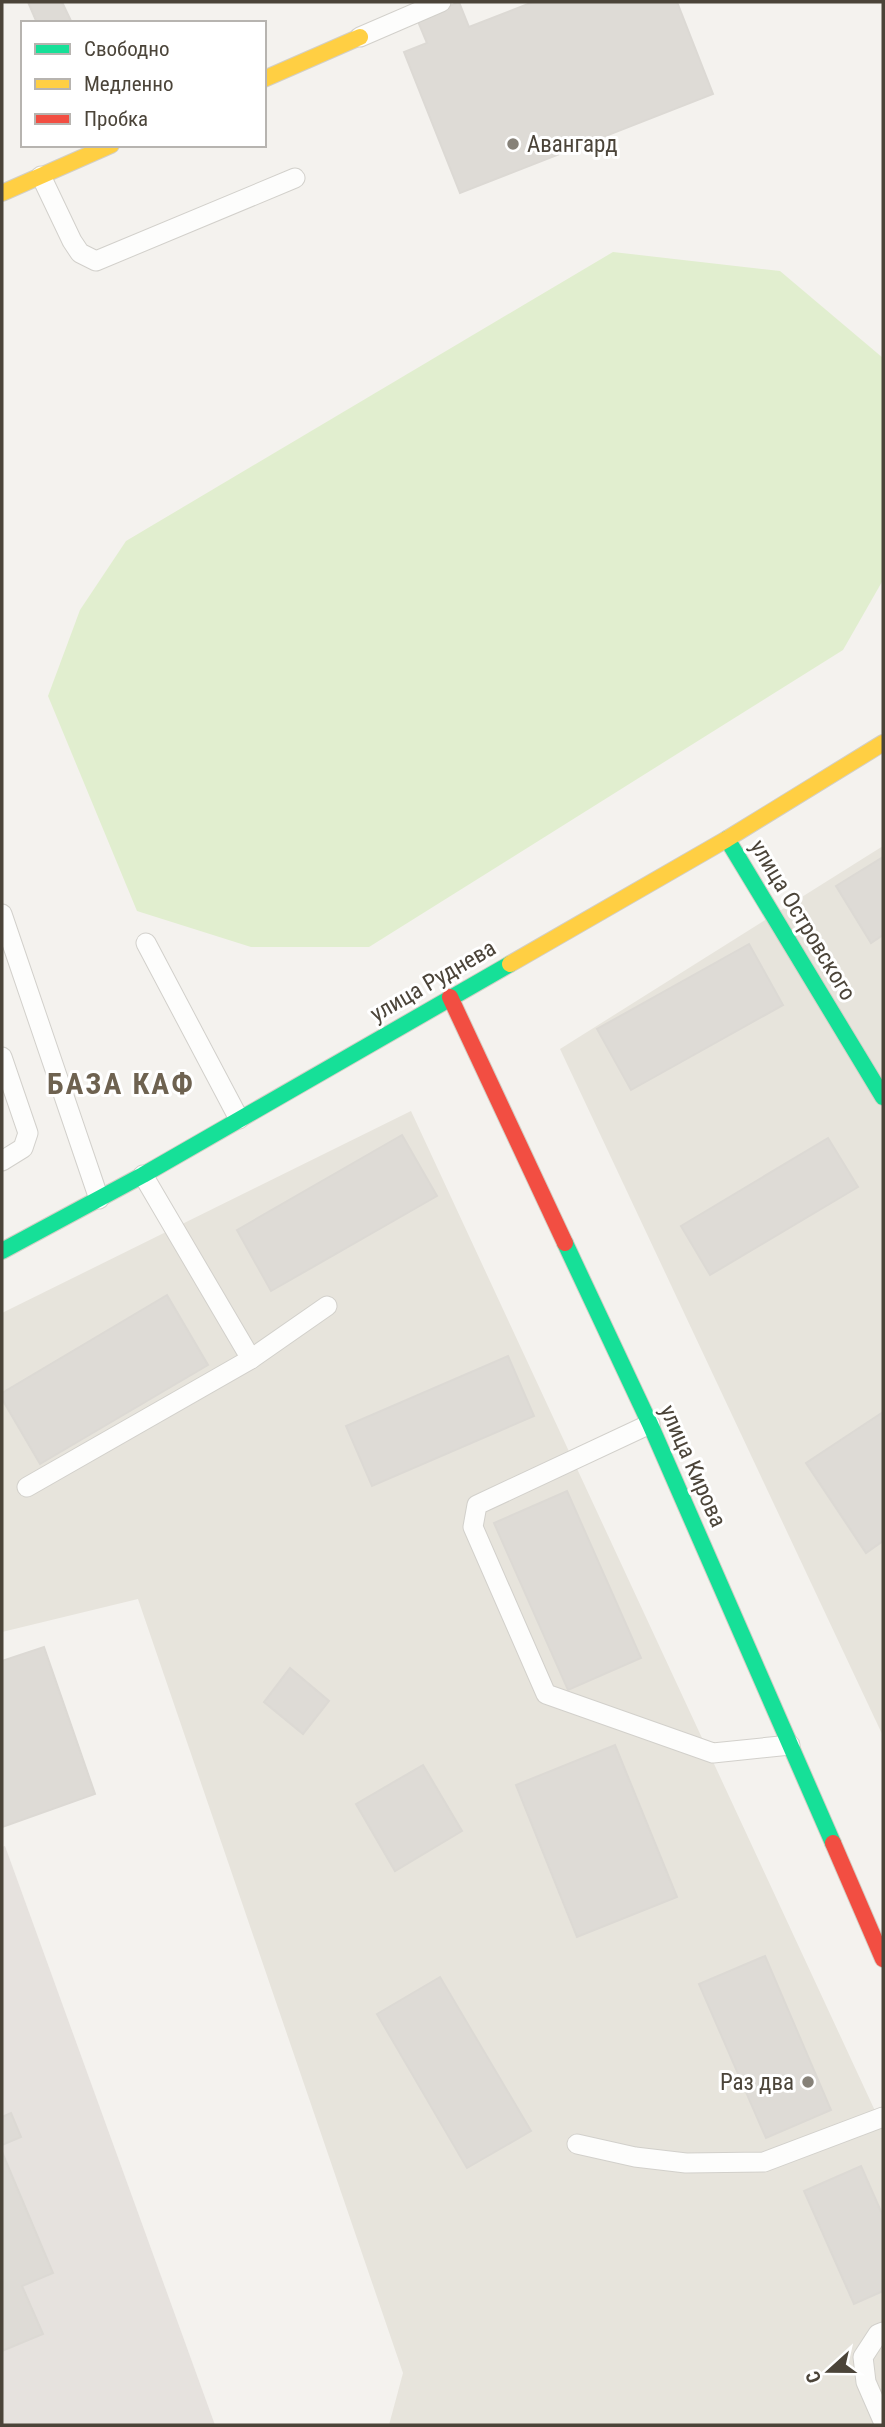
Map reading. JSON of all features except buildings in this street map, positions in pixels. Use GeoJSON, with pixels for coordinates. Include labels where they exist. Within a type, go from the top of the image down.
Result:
{"type":"FeatureCollection","features":[{"type":"Feature","properties":{"kind":"street"},"geometry":{"type":"LineString","coordinates":[[266,78],[360,37]]}},
{"type":"Feature","properties":{"kind":"street"},"geometry":{"type":"LineString","coordinates":[[2,192],[106,147]]}},
{"type":"Feature","properties":{"kind":"street","name":"улица Руднева"},"geometry":{"type":"LineString","coordinates":[[2,1251],[143,1175],[727,839],[883,743]]}},
{"type":"Feature","properties":{"kind":"street","name":"улица Островского"},"geometry":{"type":"LineString","coordinates":[[727,839],[883,1097]]}},
{"type":"Feature","properties":{"kind":"street","name":"улица Кирова"},"geometry":{"type":"LineString","coordinates":[[450,997],[650,1424],[883,1959]]}},
{"type":"Feature","properties":{"kind":"lane"},"geometry":{"type":"LineString","coordinates":[[360,37],[441,2]]}},
{"type":"Feature","properties":{"kind":"lane"},"geometry":{"type":"LineString","coordinates":[[41,176],[80,254],[96,261],[295,178]]}},
{"type":"Feature","properties":{"kind":"lane"},"geometry":{"type":"LineString","coordinates":[[2,914],[99,1199]]}},
{"type":"Feature","properties":{"kind":"lane"},"geometry":{"type":"LineString","coordinates":[[146,943],[239,1119]]}},
{"type":"Feature","properties":{"kind":"lane"},"geometry":{"type":"LineString","coordinates":[[2,1056],[28,1133],[23,1148],[2,1161]]}},
{"type":"Feature","properties":{"kind":"lane"},"geometry":{"type":"LineString","coordinates":[[143,1175],[251,1359]]}},
{"type":"Feature","properties":{"kind":"lane"},"geometry":{"type":"LineString","coordinates":[[27,1487],[251,1359],[327,1306]]}},
{"type":"Feature","properties":{"kind":"lane"},"geometry":{"type":"LineString","coordinates":[[650,1424],[477,1505],[473,1527],[546,1694],[713,1754],[790,1745]]}},
{"type":"Feature","properties":{"kind":"lane"},"geometry":{"type":"LineString","coordinates":[[576,2144],[635,2157],[685,2163],[764,2162],[883,2117]]}},
{"type":"Feature","properties":{"kind":"lane"},"geometry":{"type":"LineString","coordinates":[[883,2332],[878,2334],[863,2357],[866,2382],[883,2421]]}},
{"type":"Feature","properties":{"kind":"shaded area"},"geometry":{"type":"Polygon","coordinates":[[[883,846],[883,1736],[560,1049],[883,846]]]}},
{"type":"Feature","properties":{"kind":"shaded area"},"geometry":{"type":"Polygon","coordinates":[[[411,1111],[883,2128],[883,2425],[389,2425],[403,2373],[138,1599],[2,1632],[2,1313],[411,1111]]]}},
{"type":"Feature","properties":{"kind":"shaded area"},"geometry":{"type":"Polygon","coordinates":[[[5,1846],[215,2425],[2,2425],[2,1847],[5,1846]]]}},
{"type":"Feature","properties":{"kind":"green space"},"geometry":{"type":"Polygon","coordinates":[[[613,252],[780,271],[883,358],[883,580],[843,650],[369,947],[251,947],[137,911],[48,696],[80,610],[126,541],[613,252]]]}},
{"type":"Feature","properties":{"kind":"traffic: fast"},"geometry":{"type":"LineString","coordinates":[[727,839],[883,1097]]}},
{"type":"Feature","properties":{"kind":"traffic: fast"},"geometry":{"type":"LineString","coordinates":[[2,1251],[143,1175],[510,964]]}},
{"type":"Feature","properties":{"kind":"traffic: fast"},"geometry":{"type":"LineString","coordinates":[[565,1243],[650,1424],[833,1843]]}},
{"type":"Feature","properties":{"kind":"traffic: slow"},"geometry":{"type":"LineString","coordinates":[[266,78],[360,37]]}},
{"type":"Feature","properties":{"kind":"traffic: slow"},"geometry":{"type":"LineString","coordinates":[[2,193],[106,147]]}},
{"type":"Feature","properties":{"kind":"traffic: slow"},"geometry":{"type":"LineString","coordinates":[[510,964],[727,839],[883,743]]}},
{"type":"Feature","properties":{"kind":"traffic: jam"},"geometry":{"type":"LineString","coordinates":[[450,997],[565,1243]]}},
{"type":"Feature","properties":{"kind":"traffic: jam"},"geometry":{"type":"LineString","coordinates":[[833,1843],[883,1959]]}},
{"type":"Feature","properties":{"kind":"place","name":"Авангард"},"geometry":{"type":"Point","coordinates":[513,144]}},
{"type":"Feature","properties":{"kind":"place","name":"Раз два"},"geometry":{"type":"Point","coordinates":[808,2082]}},
{"type":"Feature","properties":{"kind":"district","name":"БАЗА КАФ"},"geometry":{"type":"Point","coordinates":[121,1083]}}]}
